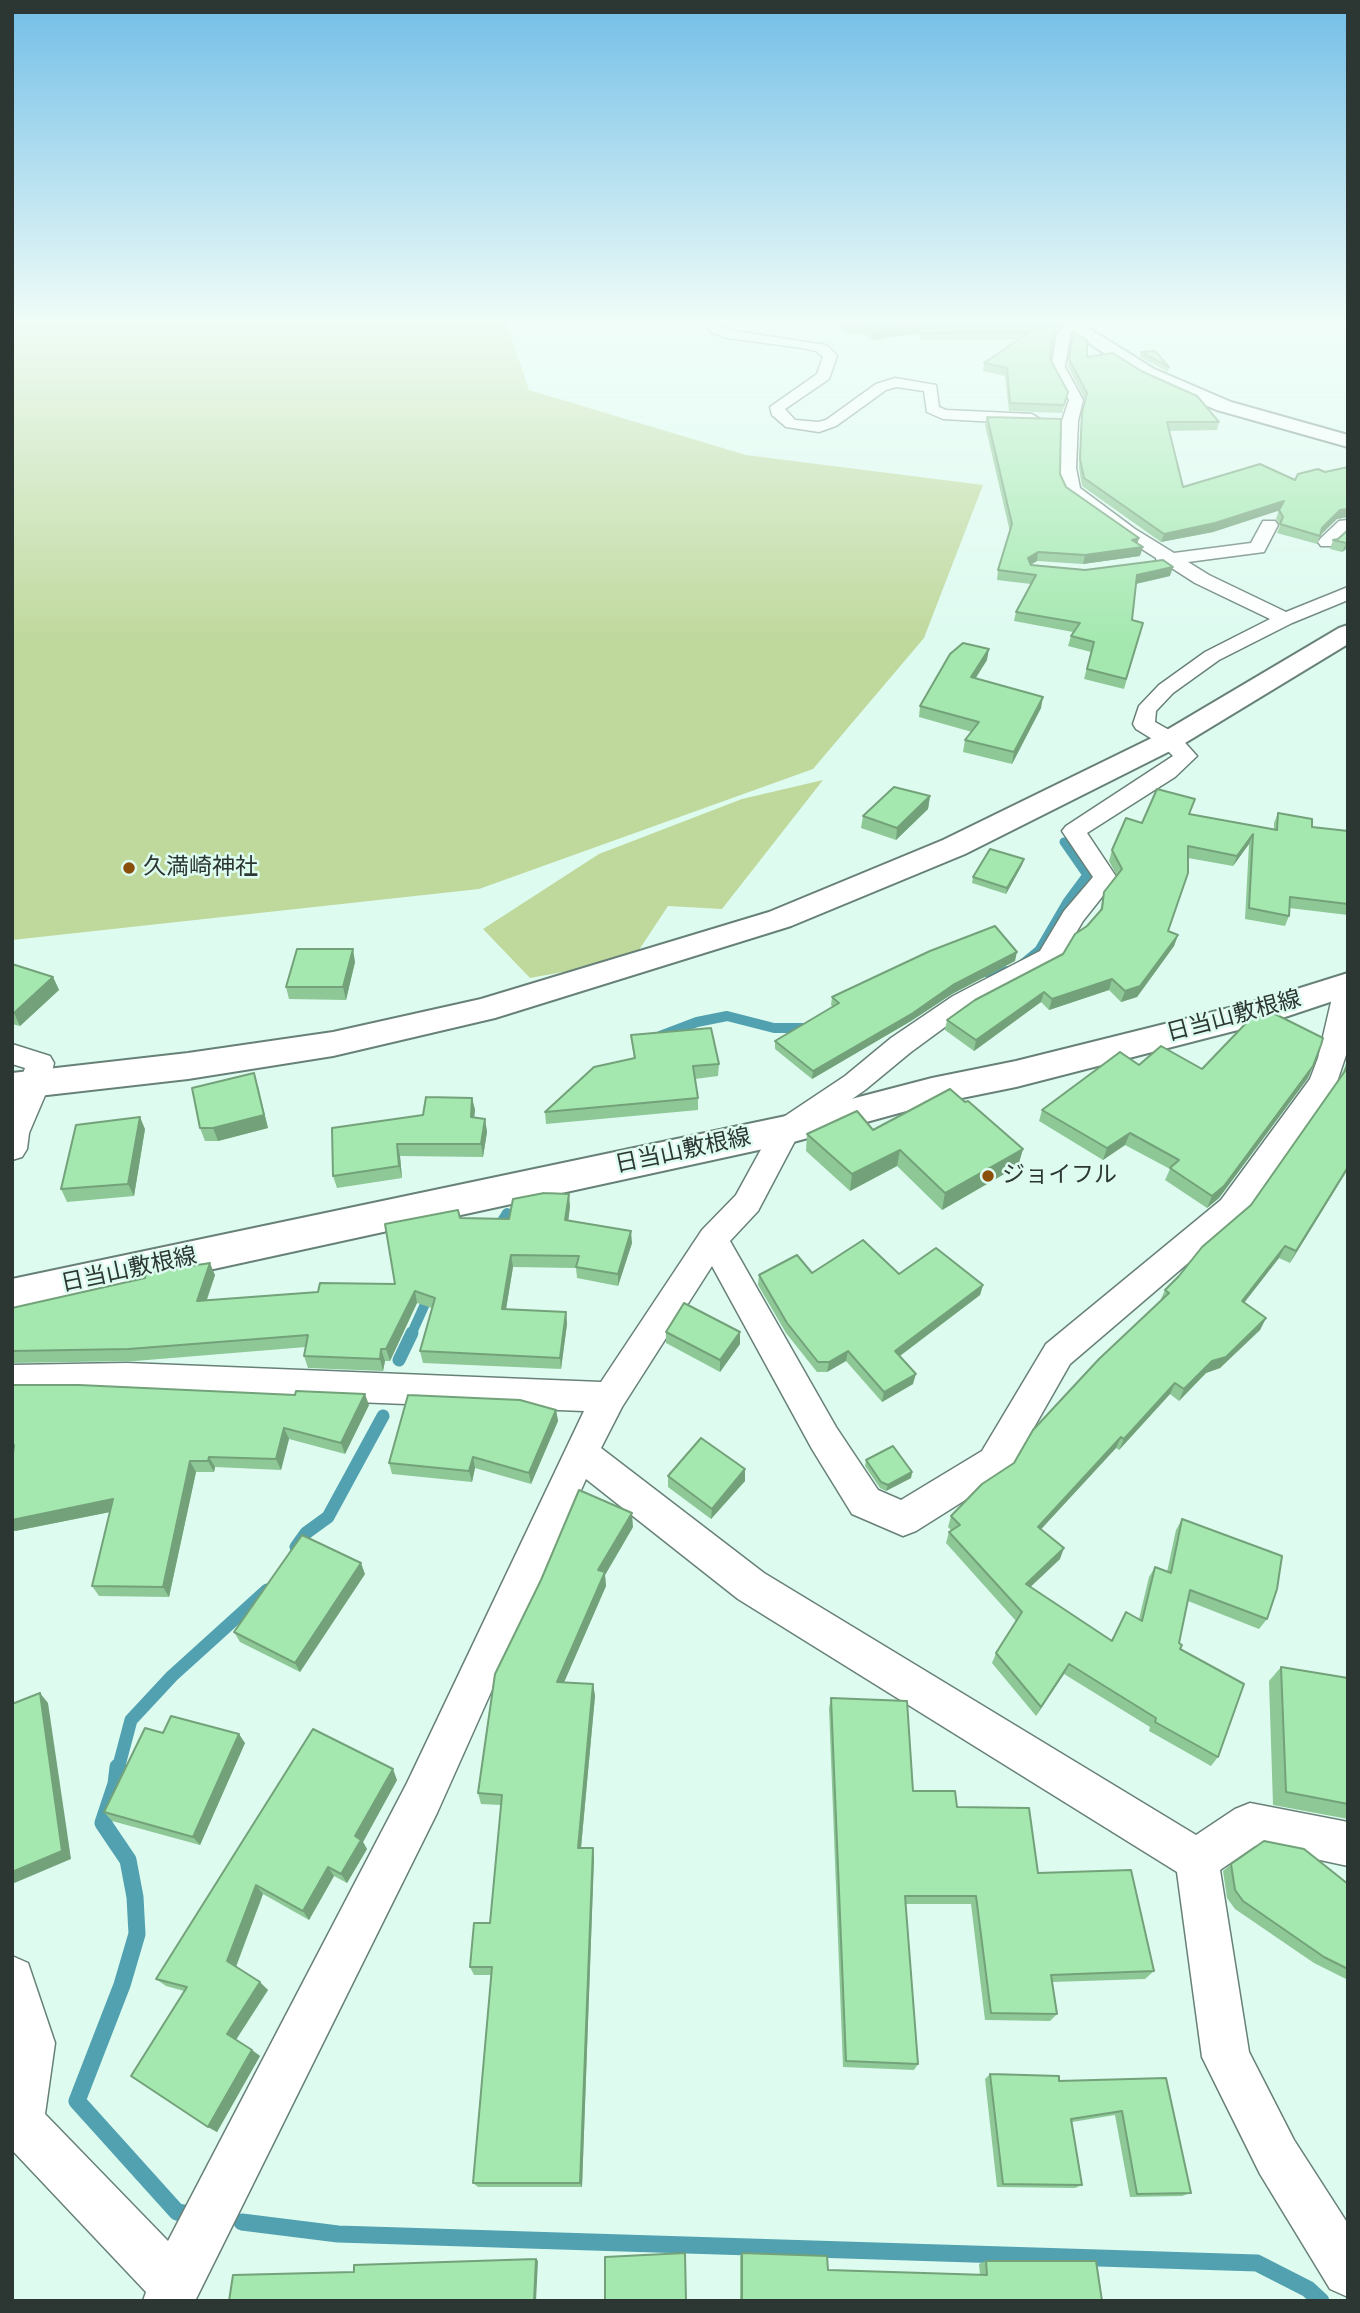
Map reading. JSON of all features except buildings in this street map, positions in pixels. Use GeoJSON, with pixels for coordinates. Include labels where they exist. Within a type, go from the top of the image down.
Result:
{"type":"FeatureCollection","features":[{"type":"Feature","properties":{"kind":"main road"},"geometry":{"type":"LineString","coordinates":[[1298,427],[1348,441]]}},
{"type":"Feature","properties":{"kind":"main road"},"geometry":{"type":"LineString","coordinates":[[23,1086],[332,1044],[484,1010],[780,919],[954,847],[1170,740],[1348,633]]}},
{"type":"Feature","properties":{"kind":"main road","name":"日当山敷根線"},"geometry":{"type":"LineString","coordinates":[[12,1296],[786,1130],[932,1091],[1016,1074],[1232,1019],[1348,985]]}},
{"type":"Feature","properties":{"kind":"street"},"geometry":{"type":"LineString","coordinates":[[1058,427],[1068,479],[1073,491],[1129,533],[1202,579],[1285,620]]}},
{"type":"Feature","properties":{"kind":"street"},"geometry":{"type":"LineString","coordinates":[[1325,519],[1346,525]]}},
{"type":"Feature","properties":{"kind":"street"},"geometry":{"type":"LineString","coordinates":[[1143,564],[1258,548],[1267,529],[1245,524]]}},
{"type":"Feature","properties":{"kind":"street"},"geometry":{"type":"LineString","coordinates":[[1327,542],[1346,525]]}},
{"type":"Feature","properties":{"kind":"street"},"geometry":{"type":"LineString","coordinates":[[12,1979],[31,2043],[16,2123],[172,2292],[422,1798],[580,1453],[610,1397],[713,1239],[747,1203],[786,1130],[855,1083],[901,1045],[962,1002],[1049,957],[1073,917],[1105,878],[1074,831],[1167,772],[1186,756],[1170,740],[1144,724],[1146,710],[1167,689],[1212,656],[1348,593]]}},
{"type":"Feature","properties":{"kind":"street"},"geometry":{"type":"LineString","coordinates":[[713,1239],[824,1438],[865,1502],[903,1519],[995,1462],[1058,1354],[1232,1208],[1323,1082],[1332,1058],[1348,985]]}},
{"type":"Feature","properties":{"kind":"street"},"geometry":{"type":"LineString","coordinates":[[12,1054],[40,1063],[23,1086],[12,1149]]}},
{"type":"Feature","properties":{"kind":"street"},"geometry":{"type":"LineString","coordinates":[[12,1380],[127,1378],[610,1397]]}},
{"type":"Feature","properties":{"kind":"street"},"geometry":{"type":"LineString","coordinates":[[580,1453],[751,1586],[1196,1860],[1226,2057],[1276,2157],[1348,2271]]}},
{"type":"Feature","properties":{"kind":"street"},"geometry":{"type":"LineString","coordinates":[[1196,1860],[1250,1824],[1348,1844]]}},
{"type":"Feature","properties":{"kind":"green space"},"geometry":{"type":"Polygon","coordinates":[[[12,427],[652,427],[746,455],[983,485],[924,638],[813,769],[479,889],[12,940],[12,427]]]}},
{"type":"Feature","properties":{"kind":"green space"},"geometry":{"type":"Polygon","coordinates":[[[823,780],[722,909],[668,906],[633,959],[530,978],[483,929],[599,854],[742,799],[823,780]]]}},
{"type":"Feature","properties":{"kind":"waterway"},"geometry":{"type":"LineString","coordinates":[[980,973],[1015,970],[1039,950],[1067,902],[1087,875],[1064,842]]}},
{"type":"Feature","properties":{"kind":"waterway"},"geometry":{"type":"LineString","coordinates":[[660,1036],[697,1022],[727,1016],[774,1028],[810,1028]]}},
{"type":"Feature","properties":{"kind":"waterway"},"geometry":{"type":"LineString","coordinates":[[497,1229],[507,1213]]}},
{"type":"Feature","properties":{"kind":"waterway"},"geometry":{"type":"LineString","coordinates":[[411,1335],[425,1304],[435,1296]]}},
{"type":"Feature","properties":{"kind":"waterway"},"geometry":{"type":"LineString","coordinates":[[399,1360],[412,1333]]}},
{"type":"Feature","properties":{"kind":"waterway"},"geometry":{"type":"LineString","coordinates":[[296,1547],[306,1533],[328,1517],[383,1416]]}},
{"type":"Feature","properties":{"kind":"waterway"},"geometry":{"type":"LineString","coordinates":[[118,1769],[131,1720],[172,1676],[267,1590]]}},
{"type":"Feature","properties":{"kind":"waterway"},"geometry":{"type":"LineString","coordinates":[[118,1767],[116,1784],[103,1823],[128,1860],[135,1897],[137,1934],[122,1985],[77,2101],[177,2212],[195,2215]]}},
{"type":"Feature","properties":{"kind":"waterway"},"geometry":{"type":"LineString","coordinates":[[242,2222],[338,2234],[1257,2263],[1308,2289],[1321,2301]]}},
{"type":"Feature","properties":{"kind":"place","name":"久満崎神社"},"geometry":{"type":"Point","coordinates":[129,868]}},
{"type":"Feature","properties":{"kind":"place","name":"ジョイフル"},"geometry":{"type":"Point","coordinates":[988,1176]}}]}
